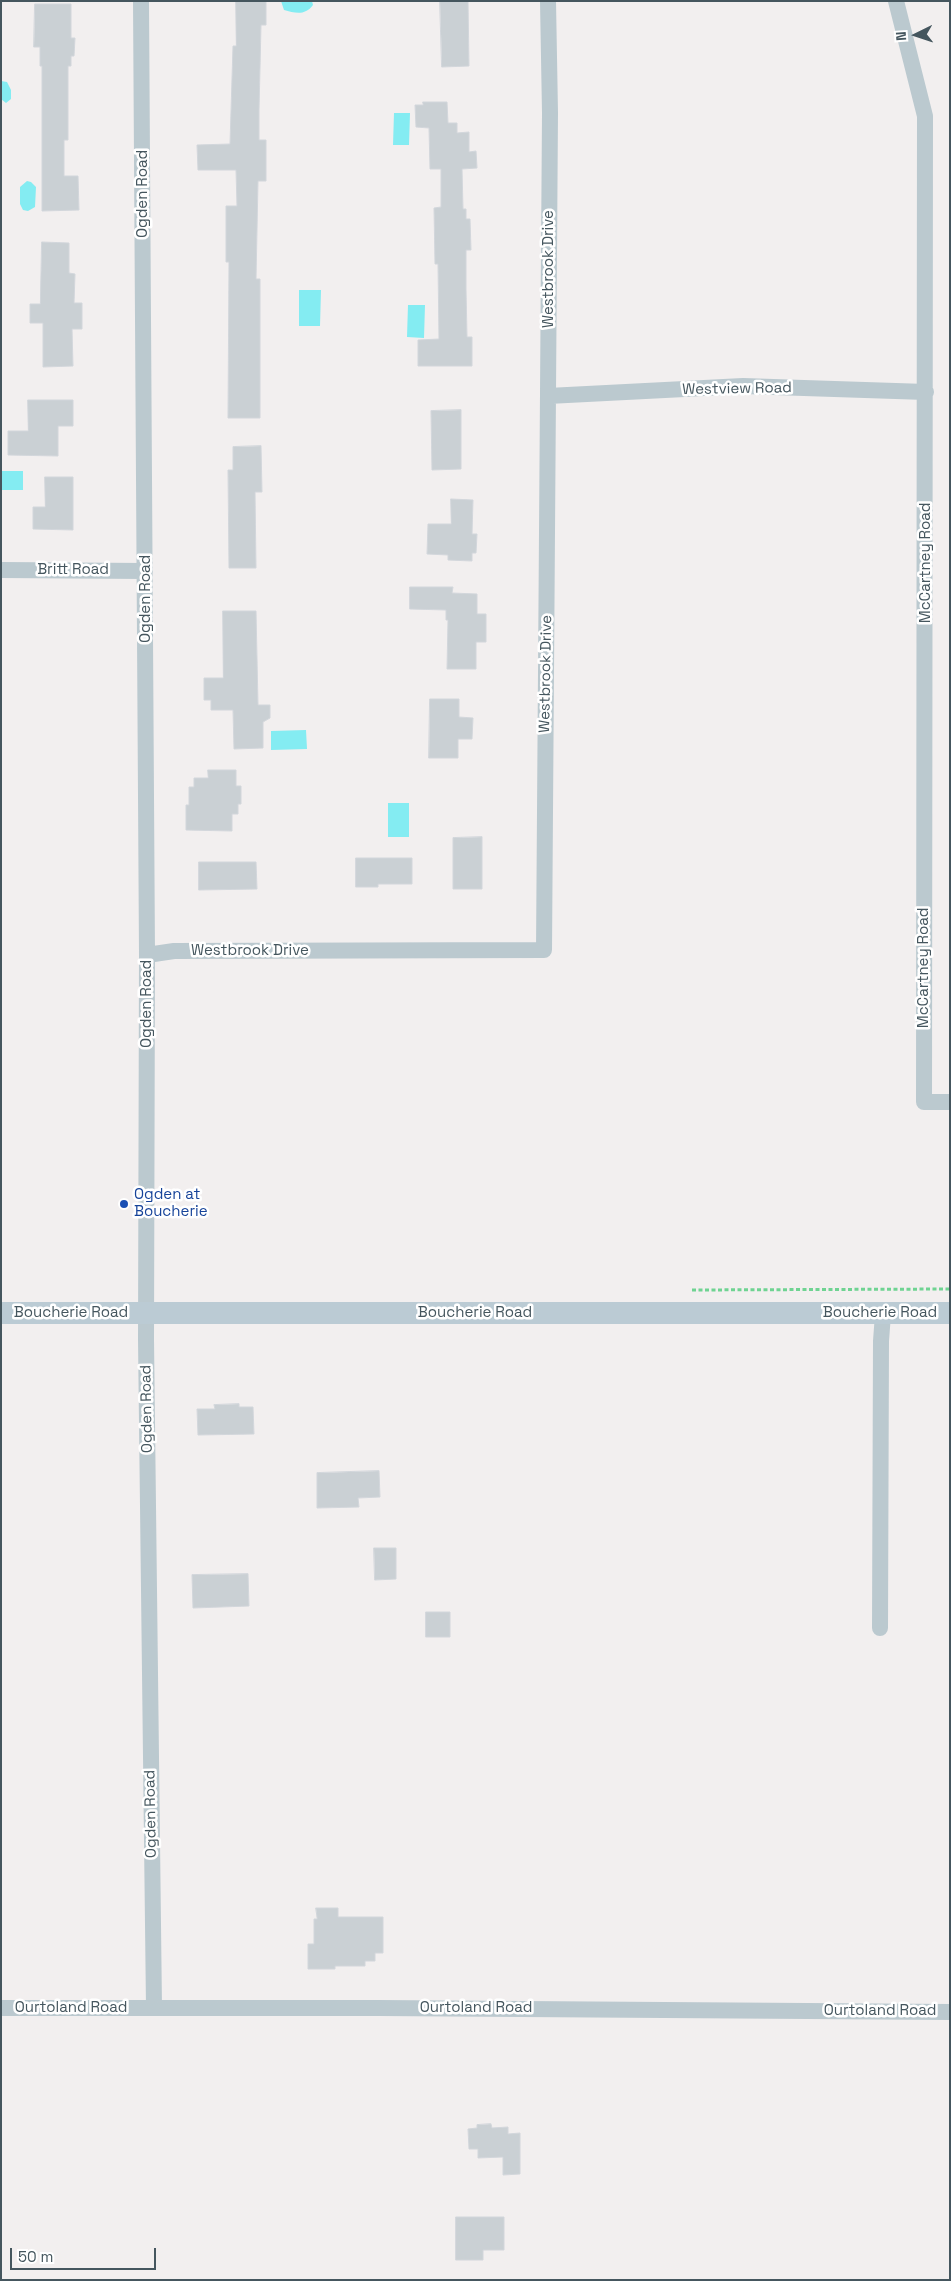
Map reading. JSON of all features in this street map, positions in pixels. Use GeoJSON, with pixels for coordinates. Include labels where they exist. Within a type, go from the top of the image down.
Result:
{"type":"FeatureCollection","features":[{"type":"Feature","properties":{"kind":"main road","name":"Boucherie Road"},"geometry":{"type":"LineString","coordinates":[[1,1312],[950,1313]]}},
{"type":"Feature","properties":{"kind":"street","name":"Ogden Road"},"geometry":{"type":"LineString","coordinates":[[142,1],[148,955],[146,1313],[154,2007]]}},
{"type":"Feature","properties":{"kind":"street","name":"Westbrook Drive"},"geometry":{"type":"LineString","coordinates":[[148,955],[174,951],[544,950],[550,113],[548,1]]}},
{"type":"Feature","properties":{"kind":"street","name":"McCartney Road"},"geometry":{"type":"LineString","coordinates":[[896,1],[925,116],[924,1102],[950,1102]]}},
{"type":"Feature","properties":{"kind":"street","name":"Westview Road"},"geometry":{"type":"LineString","coordinates":[[548,396],[743,386],[926,392]]}},
{"type":"Feature","properties":{"kind":"street","name":"Britt Road"},"geometry":{"type":"LineString","coordinates":[[1,570],[145,571]]}},
{"type":"Feature","properties":{"kind":"street"},"geometry":{"type":"LineString","coordinates":[[880,1628],[881,1341],[883,1314]]}},
{"type":"Feature","properties":{"kind":"street","name":"Ourtoland Road"},"geometry":{"type":"LineString","coordinates":[[1,2008],[154,2007],[950,2012]]}},
{"type":"Feature","properties":{"kind":"water"},"geometry":{"type":"Polygon","coordinates":[[[281,1],[312,1],[313,5],[307,11],[296,13],[284,10],[281,1]]]}},
{"type":"Feature","properties":{"kind":"water"},"geometry":{"type":"Polygon","coordinates":[[[1,81],[7,82],[11,90],[11,99],[6,103],[1,99],[1,81]]]}},
{"type":"Feature","properties":{"kind":"water"},"geometry":{"type":"Polygon","coordinates":[[[394,113],[410,113],[409,145],[393,145],[394,113]]]}},
{"type":"Feature","properties":{"kind":"water"},"geometry":{"type":"Polygon","coordinates":[[[27,181],[36,187],[35,207],[28,211],[23,210],[20,204],[20,187],[27,181]]]}},
{"type":"Feature","properties":{"kind":"water"},"geometry":{"type":"Polygon","coordinates":[[[299,290],[321,290],[320,326],[299,326],[299,290]]]}},
{"type":"Feature","properties":{"kind":"water"},"geometry":{"type":"Polygon","coordinates":[[[408,305],[425,305],[424,338],[407,337],[408,305]]]}},
{"type":"Feature","properties":{"kind":"water"},"geometry":{"type":"Polygon","coordinates":[[[1,471],[23,471],[23,490],[1,490],[1,471]]]}},
{"type":"Feature","properties":{"kind":"water"},"geometry":{"type":"Polygon","coordinates":[[[306,730],[307,749],[271,750],[271,731],[306,730]]]}},
{"type":"Feature","properties":{"kind":"water"},"geometry":{"type":"Polygon","coordinates":[[[388,803],[409,803],[409,837],[388,837],[388,803]]]}},
{"type":"Feature","properties":{"kind":"building"},"geometry":{"type":"Polygon","coordinates":[[[236,1],[266,1],[266,25],[261,25],[259,140],[266,140],[266,181],[258,181],[256,279],[260,279],[260,418],[228,418],[229,262],[226,262],[226,206],[237,206],[236,170],[198,170],[197,145],[230,144],[233,46],[236,46],[236,1]]]}},
{"type":"Feature","properties":{"kind":"building"},"geometry":{"type":"Polygon","coordinates":[[[440,1],[468,1],[469,66],[442,67],[440,1]]]}},
{"type":"Feature","properties":{"kind":"building"},"geometry":{"type":"Polygon","coordinates":[[[35,4],[71,4],[71,38],[75,38],[74,56],[71,56],[71,66],[68,66],[68,140],[64,140],[64,176],[78,176],[79,210],[42,211],[42,66],[40,66],[40,47],[34,47],[35,4]]]}},
{"type":"Feature","properties":{"kind":"building"},"geometry":{"type":"Polygon","coordinates":[[[423,102],[447,102],[448,123],[457,123],[457,133],[469,132],[469,152],[476,151],[477,168],[462,169],[463,209],[466,209],[466,219],[470,219],[471,250],[466,250],[466,289],[467,337],[472,337],[472,366],[418,366],[418,340],[439,339],[438,264],[435,264],[434,208],[441,207],[441,169],[430,169],[429,128],[416,127],[415,105],[423,105],[423,102]]]}},
{"type":"Feature","properties":{"kind":"building"},"geometry":{"type":"Polygon","coordinates":[[[42,242],[69,243],[69,273],[75,274],[74,303],[82,303],[82,329],[72,329],[73,366],[43,367],[43,323],[30,323],[30,304],[40,304],[42,242]]]}},
{"type":"Feature","properties":{"kind":"building"},"geometry":{"type":"Polygon","coordinates":[[[28,400],[73,400],[73,426],[58,426],[58,456],[8,455],[8,431],[28,431],[28,400]]]}},
{"type":"Feature","properties":{"kind":"building"},"geometry":{"type":"Polygon","coordinates":[[[461,410],[461,469],[432,470],[431,411],[461,410]]]}},
{"type":"Feature","properties":{"kind":"building"},"geometry":{"type":"Polygon","coordinates":[[[261,446],[262,492],[255,492],[256,568],[229,568],[228,470],[233,470],[233,447],[261,446]]]}},
{"type":"Feature","properties":{"kind":"building"},"geometry":{"type":"Polygon","coordinates":[[[45,477],[73,477],[73,530],[33,529],[33,507],[45,507],[45,477]]]}},
{"type":"Feature","properties":{"kind":"building"},"geometry":{"type":"Polygon","coordinates":[[[451,499],[473,500],[472,534],[477,534],[476,553],[472,553],[472,561],[448,560],[448,555],[427,554],[428,524],[451,524],[451,499]]]}},
{"type":"Feature","properties":{"kind":"building"},"geometry":{"type":"Polygon","coordinates":[[[410,587],[453,587],[452,593],[477,594],[477,614],[486,614],[486,642],[476,642],[476,669],[447,669],[448,620],[446,620],[446,610],[410,609],[410,587]]]}},
{"type":"Feature","properties":{"kind":"building"},"geometry":{"type":"Polygon","coordinates":[[[223,611],[256,611],[258,705],[270,705],[270,718],[263,722],[263,748],[234,749],[233,710],[211,710],[211,700],[204,700],[204,678],[223,678],[223,611]]]}},
{"type":"Feature","properties":{"kind":"building"},"geometry":{"type":"Polygon","coordinates":[[[430,699],[459,699],[459,717],[473,718],[472,739],[458,739],[458,758],[429,758],[430,699]]]}},
{"type":"Feature","properties":{"kind":"building"},"geometry":{"type":"Polygon","coordinates":[[[208,770],[236,770],[236,786],[241,786],[241,804],[238,804],[238,814],[232,814],[232,831],[186,830],[186,805],[189,805],[189,787],[194,787],[194,778],[208,778],[208,770]]]}},
{"type":"Feature","properties":{"kind":"building"},"geometry":{"type":"Polygon","coordinates":[[[482,837],[482,889],[453,889],[453,838],[482,837]]]}},
{"type":"Feature","properties":{"kind":"building"},"geometry":{"type":"Polygon","coordinates":[[[356,858],[412,858],[412,884],[378,884],[378,887],[356,887],[356,858]]]}},
{"type":"Feature","properties":{"kind":"building"},"geometry":{"type":"Polygon","coordinates":[[[199,862],[256,862],[257,889],[199,890],[199,862]]]}},
{"type":"Feature","properties":{"kind":"building"},"geometry":{"type":"Polygon","coordinates":[[[239,1404],[239,1407],[253,1407],[254,1434],[198,1435],[197,1409],[215,1409],[214,1405],[239,1404]]]}},
{"type":"Feature","properties":{"kind":"building"},"geometry":{"type":"Polygon","coordinates":[[[379,1471],[380,1497],[358,1498],[359,1507],[317,1508],[317,1473],[379,1471]]]}},
{"type":"Feature","properties":{"kind":"building"},"geometry":{"type":"Polygon","coordinates":[[[374,1548],[396,1548],[396,1579],[375,1580],[374,1548]]]}},
{"type":"Feature","properties":{"kind":"building"},"geometry":{"type":"Polygon","coordinates":[[[248,1574],[249,1606],[193,1608],[192,1575],[248,1574]]]}},
{"type":"Feature","properties":{"kind":"building"},"geometry":{"type":"Polygon","coordinates":[[[426,1612],[450,1612],[450,1637],[426,1637],[426,1612]]]}},
{"type":"Feature","properties":{"kind":"building"},"geometry":{"type":"Polygon","coordinates":[[[316,1908],[338,1908],[338,1917],[383,1917],[383,1953],[375,1953],[375,1961],[365,1961],[365,1966],[335,1966],[335,1969],[308,1969],[308,1944],[314,1944],[314,1919],[317,1919],[316,1908]]]}},
{"type":"Feature","properties":{"kind":"building"},"geometry":{"type":"Polygon","coordinates":[[[491,2124],[492,2128],[508,2127],[508,2134],[520,2133],[520,2174],[503,2175],[503,2157],[478,2158],[478,2149],[469,2149],[468,2129],[477,2128],[477,2125],[491,2124]]]}},
{"type":"Feature","properties":{"kind":"building"},"geometry":{"type":"Polygon","coordinates":[[[456,2217],[504,2217],[504,2250],[483,2250],[483,2260],[456,2260],[456,2217]]]}},
{"type":"Feature","properties":{"kind":"place","name":"Ogden at Boucherie"},"geometry":{"type":"Point","coordinates":[124,1204]}}]}
